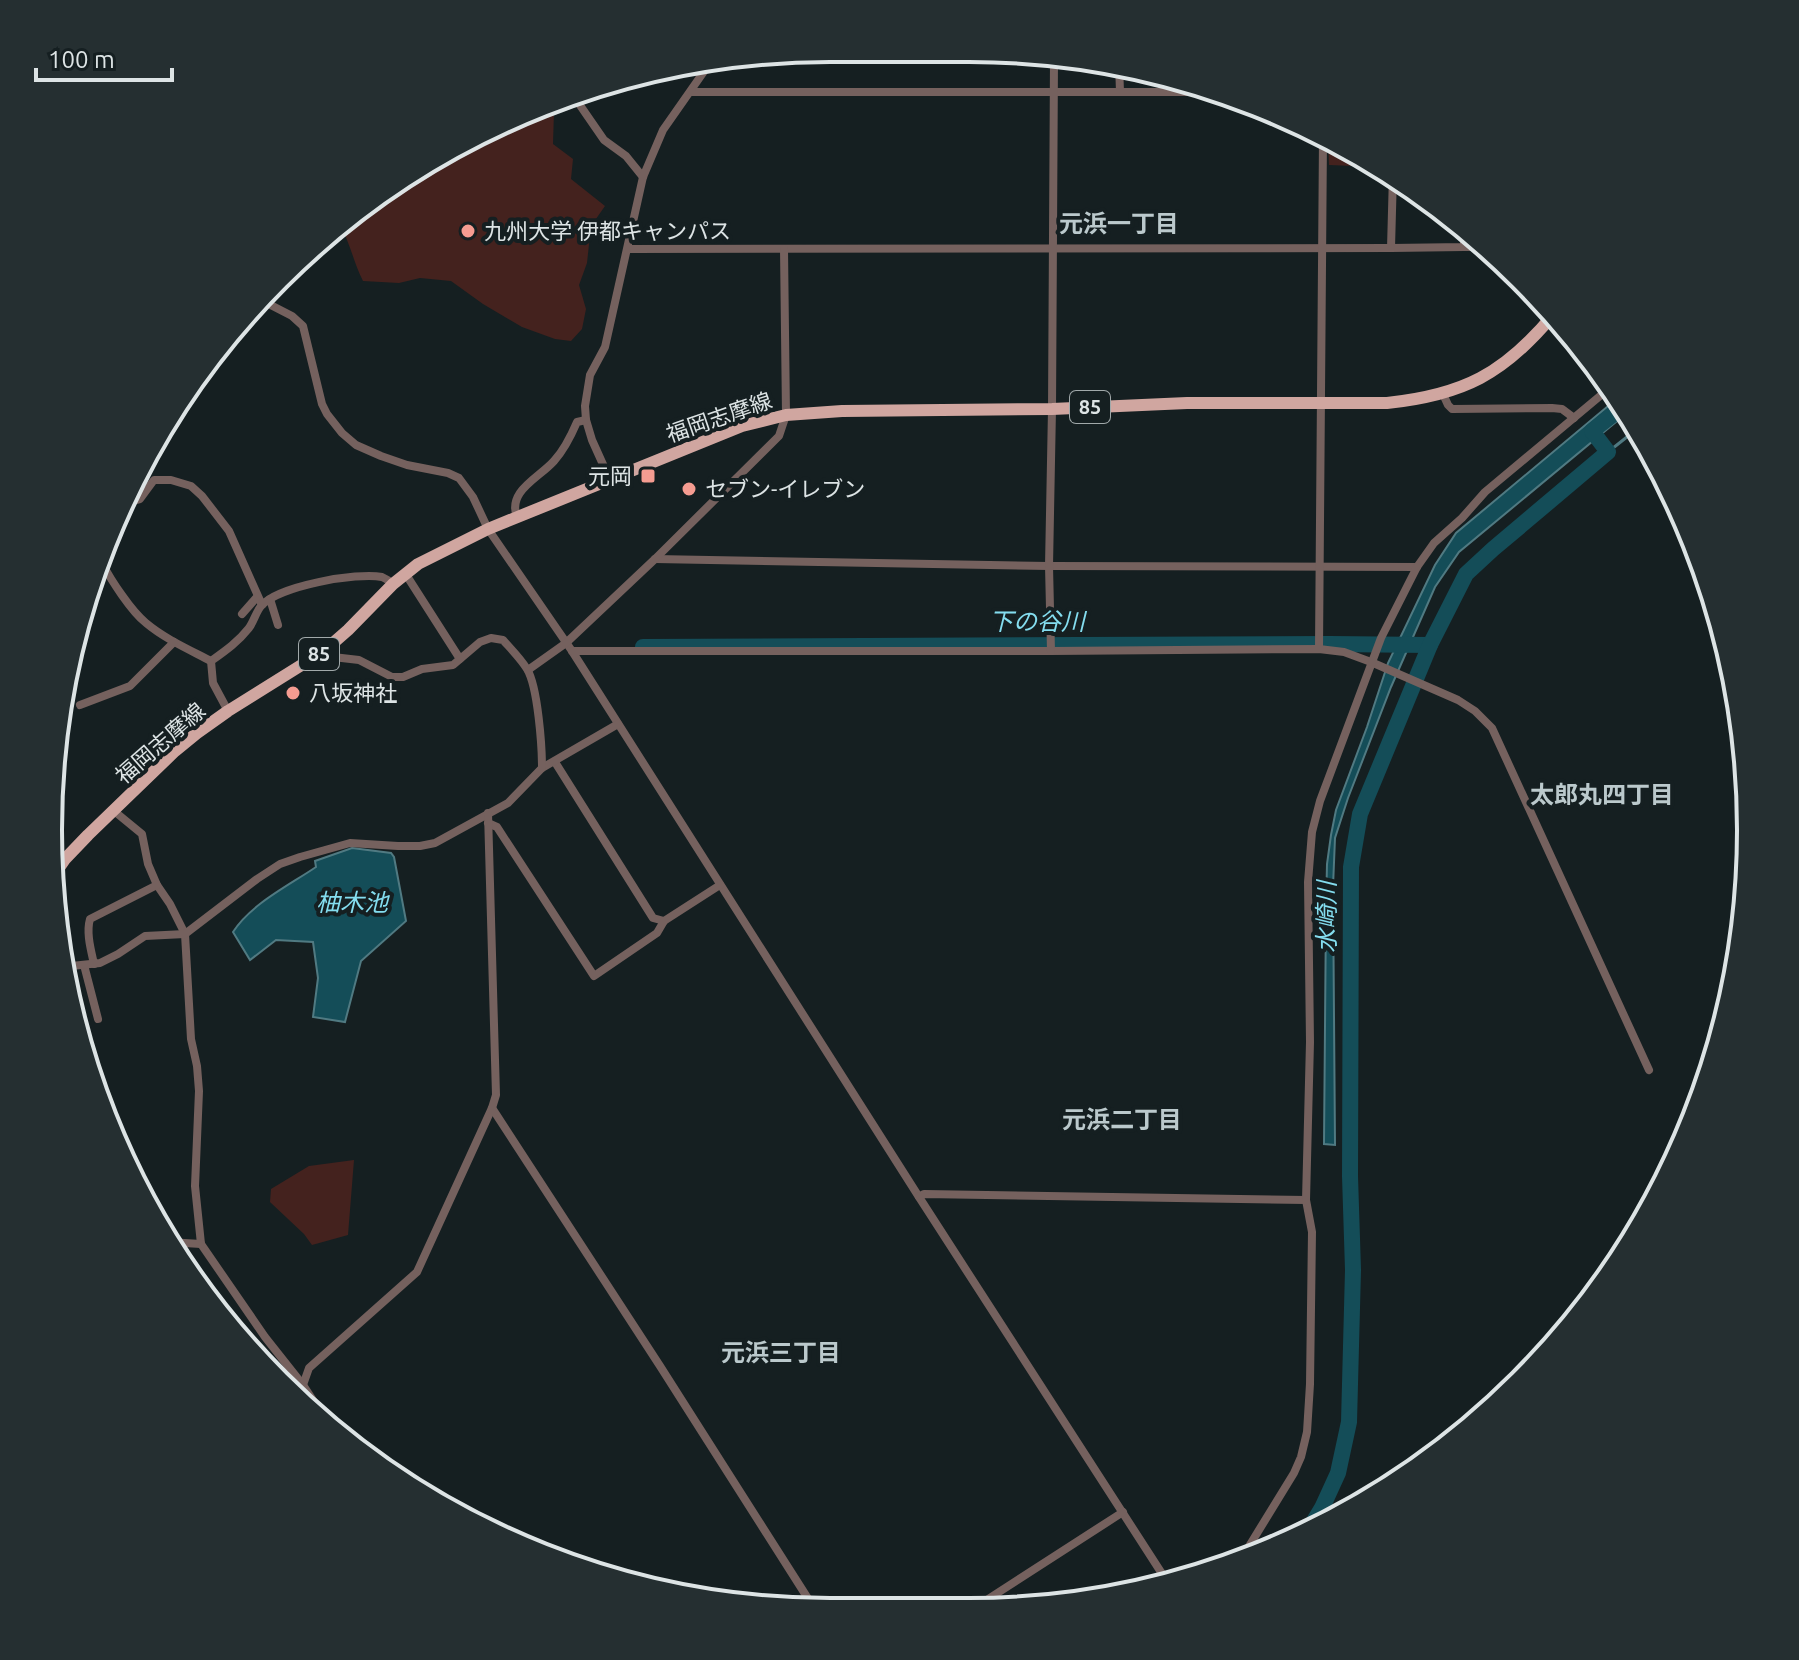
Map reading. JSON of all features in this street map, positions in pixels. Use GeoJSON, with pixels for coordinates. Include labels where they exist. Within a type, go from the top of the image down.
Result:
{"type":"FeatureCollection","features":[{"type":"Feature","properties":{"kind":"main road","name":"福岡志摩線"},"geometry":{"type":"LineString","coordinates":[[63,854],[197,733],[324,651],[405,573],[443,550],[488,529],[742,426],[786,415],[842,411],[1052,409],[1187,403],[1387,403],[1443,394],[1472,384],[1503,365],[1536,337],[1546,324]]}},
{"type":"Feature","properties":{"kind":"street"},"geometry":{"type":"LineString","coordinates":[[1051,651],[1049,566],[1054,68]]}},
{"type":"Feature","properties":{"kind":"street"},"geometry":{"type":"LineString","coordinates":[[610,480],[586,420],[590,375],[605,347],[643,177],[663,130],[703,73]]}},
{"type":"Feature","properties":{"kind":"street"},"geometry":{"type":"LineString","coordinates":[[1119,77],[1120,92]]}},
{"type":"Feature","properties":{"kind":"street"},"geometry":{"type":"LineString","coordinates":[[691,92],[1055,93],[1169,88]]}},
{"type":"Feature","properties":{"kind":"street"},"geometry":{"type":"LineString","coordinates":[[579,104],[604,140],[626,156],[643,177]]}},
{"type":"Feature","properties":{"kind":"street"},"geometry":{"type":"LineString","coordinates":[[1319,645],[1323,149]]}},
{"type":"Feature","properties":{"kind":"street"},"geometry":{"type":"LineString","coordinates":[[1391,248],[1393,189]]}},
{"type":"Feature","properties":{"kind":"street"},"geometry":{"type":"LineString","coordinates":[[628,249],[1468,247]]}},
{"type":"Feature","properties":{"kind":"street"},"geometry":{"type":"LineString","coordinates":[[528,670],[569,647],[779,436],[786,415],[784,249]]}},
{"type":"Feature","properties":{"kind":"street"},"geometry":{"type":"LineString","coordinates":[[271,305],[292,316],[303,326],[322,404],[342,433],[356,445],[381,456],[459,478],[473,497],[488,529],[569,647],[1162,1573]]}},
{"type":"Feature","properties":{"kind":"street"},"geometry":{"type":"LineString","coordinates":[[1443,394],[1452,409],[1552,408],[1562,409],[1574,418]]}},
{"type":"Feature","properties":{"kind":"street"},"geometry":{"type":"LineString","coordinates":[[1250,1545],[1294,1473],[1307,1432],[1312,1232],[1306,1200],[1310,1042],[1308,882],[1312,832],[1320,801],[1374,663],[1376,649],[1417,567],[1434,543],[1485,492],[1602,395]]}},
{"type":"Feature","properties":{"kind":"street"},"geometry":{"type":"LineString","coordinates":[[517,517],[514,508],[516,496],[554,461],[577,422],[586,420]]}},
{"type":"Feature","properties":{"kind":"street"},"geometry":{"type":"LineString","coordinates":[[136,500],[154,480],[171,480],[191,486],[229,531],[259,601],[250,626],[233,645],[211,661]]}},
{"type":"Feature","properties":{"kind":"street"},"geometry":{"type":"LineString","coordinates":[[655,559],[1049,566],[1417,567]]}},
{"type":"Feature","properties":{"kind":"street"},"geometry":{"type":"LineString","coordinates":[[107,572],[145,623],[211,661]]}},
{"type":"Feature","properties":{"kind":"street"},"geometry":{"type":"LineString","coordinates":[[405,573],[460,659]]}},
{"type":"Feature","properties":{"kind":"street"},"geometry":{"type":"LineString","coordinates":[[242,614],[259,601],[294,588],[333,580],[383,577],[393,584]]}},
{"type":"Feature","properties":{"kind":"street"},"geometry":{"type":"LineString","coordinates":[[270,599],[278,625]]}},
{"type":"Feature","properties":{"kind":"street"},"geometry":{"type":"LineString","coordinates":[[324,651],[333,657],[359,660],[392,677],[403,677],[422,669],[453,665],[480,642],[491,638],[503,640],[528,670],[535,697],[542,768]]}},
{"type":"Feature","properties":{"kind":"street"},"geometry":{"type":"LineString","coordinates":[[80,705],[130,686],[174,642]]}},
{"type":"Feature","properties":{"kind":"street"},"geometry":{"type":"LineString","coordinates":[[569,647],[1051,651],[1319,645],[1374,663],[1458,700],[1492,728],[1649,1070]]}},
{"type":"Feature","properties":{"kind":"street"},"geometry":{"type":"LineString","coordinates":[[211,661],[213,683],[228,711]]}},
{"type":"Feature","properties":{"kind":"street"},"geometry":{"type":"LineString","coordinates":[[75,966],[94,964],[118,954],[145,936],[185,934],[280,864],[350,843],[420,846],[435,843],[508,803],[542,768],[618,724]]}},
{"type":"Feature","properties":{"kind":"street"},"geometry":{"type":"LineString","coordinates":[[555,762],[653,918],[664,921]]}},
{"type":"Feature","properties":{"kind":"street"},"geometry":{"type":"LineString","coordinates":[[114,811],[142,834],[148,864],[157,885],[185,934],[191,1039],[197,1066],[200,1107],[195,1186],[201,1244],[265,1337],[307,1392]]}},
{"type":"Feature","properties":{"kind":"street"},"geometry":{"type":"LineString","coordinates":[[303,1385],[309,1368],[417,1272],[492,1108],[496,1095],[488,813]]}},
{"type":"Feature","properties":{"kind":"street"},"geometry":{"type":"LineString","coordinates":[[488,823],[497,827],[594,976],[657,933],[664,921],[720,885]]}},
{"type":"Feature","properties":{"kind":"street"},"geometry":{"type":"LineString","coordinates":[[94,964],[90,919],[157,885]]}},
{"type":"Feature","properties":{"kind":"street"},"geometry":{"type":"LineString","coordinates":[[84,965],[98,1019]]}},
{"type":"Feature","properties":{"kind":"street"},"geometry":{"type":"LineString","coordinates":[[492,1108],[807,1597]]}},
{"type":"Feature","properties":{"kind":"street"},"geometry":{"type":"LineString","coordinates":[[919,1197],[924,1194],[1306,1200]]}},
{"type":"Feature","properties":{"kind":"street"},"geometry":{"type":"LineString","coordinates":[[182,1243],[201,1244]]}},
{"type":"Feature","properties":{"kind":"street"},"geometry":{"type":"LineString","coordinates":[[991,1597],[1123,1512]]}},
{"type":"Feature","properties":{"kind":"shaded area","name":"九州大学 伊都キャンパス"},"geometry":{"type":"Polygon","coordinates":[[[554,114],[553,144],[573,159],[571,179],[605,206],[591,226],[587,263],[579,285],[586,309],[582,329],[571,341],[555,339],[522,327],[451,281],[420,278],[399,283],[363,281],[346,237],[362,221],[403,191],[446,165],[490,141],[554,114]]]}},
{"type":"Feature","properties":{"kind":"shaded area"},"geometry":{"type":"Polygon","coordinates":[[[1328,152],[1355,166],[1329,165],[1328,152]]]}},
{"type":"Feature","properties":{"kind":"shaded area"},"geometry":{"type":"Polygon","coordinates":[[[354,1160],[348,1235],[312,1245],[270,1202],[271,1189],[309,1166],[354,1160]]]}},
{"type":"Feature","properties":{"kind":"water"},"geometry":{"type":"Polygon","coordinates":[[[1609,405],[1618,420],[1459,552],[1435,587],[1391,687],[1348,798],[1335,838],[1333,887],[1335,1145],[1324,1144],[1327,864],[1336,810],[1388,663],[1435,565],[1456,533],[1609,405]]]}},
{"type":"Feature","properties":{"kind":"water","name":"柚木池"},"geometry":{"type":"Polygon","coordinates":[[[352,848],[391,853],[394,857],[406,921],[361,961],[345,1022],[313,1017],[318,978],[313,942],[276,940],[250,960],[233,932],[260,904],[316,867],[315,861],[352,848]]]}},
{"type":"Feature","properties":{"kind":"waterway","name":"水崎川"},"geometry":{"type":"LineString","coordinates":[[1318,1514],[1338,1473],[1349,1422],[1353,1270],[1350,1176],[1351,867],[1360,814],[1430,645],[1466,574],[1608,452],[1592,431],[1614,413]]}},
{"type":"Feature","properties":{"kind":"waterway"},"geometry":{"type":"LineString","coordinates":[[1608,452],[1628,436]]}},
{"type":"Feature","properties":{"kind":"waterway","name":"下の谷川"},"geometry":{"type":"LineString","coordinates":[[643,647],[1430,645]]}},
{"type":"Feature","properties":{"kind":"place","name":"九州大学 伊都キャンパス"},"geometry":{"type":"Point","coordinates":[468,231]}},
{"type":"Feature","properties":{"kind":"place","name":"元岡"},"geometry":{"type":"Point","coordinates":[648,476]}},
{"type":"Feature","properties":{"kind":"place","name":"セブン-イレブン"},"geometry":{"type":"Point","coordinates":[689,489]}},
{"type":"Feature","properties":{"kind":"place","name":"八坂神社"},"geometry":{"type":"Point","coordinates":[293,693]}},
{"type":"Feature","properties":{"kind":"district","name":"元浜一丁目"},"geometry":{"type":"Point","coordinates":[1119,224]}},
{"type":"Feature","properties":{"kind":"district","name":"太郎丸四丁目"},"geometry":{"type":"Point","coordinates":[1602,795]}},
{"type":"Feature","properties":{"kind":"district","name":"元浜二丁目"},"geometry":{"type":"Point","coordinates":[1122,1120]}},
{"type":"Feature","properties":{"kind":"district","name":"元浜三丁目"},"geometry":{"type":"Point","coordinates":[781,1353]}}]}
